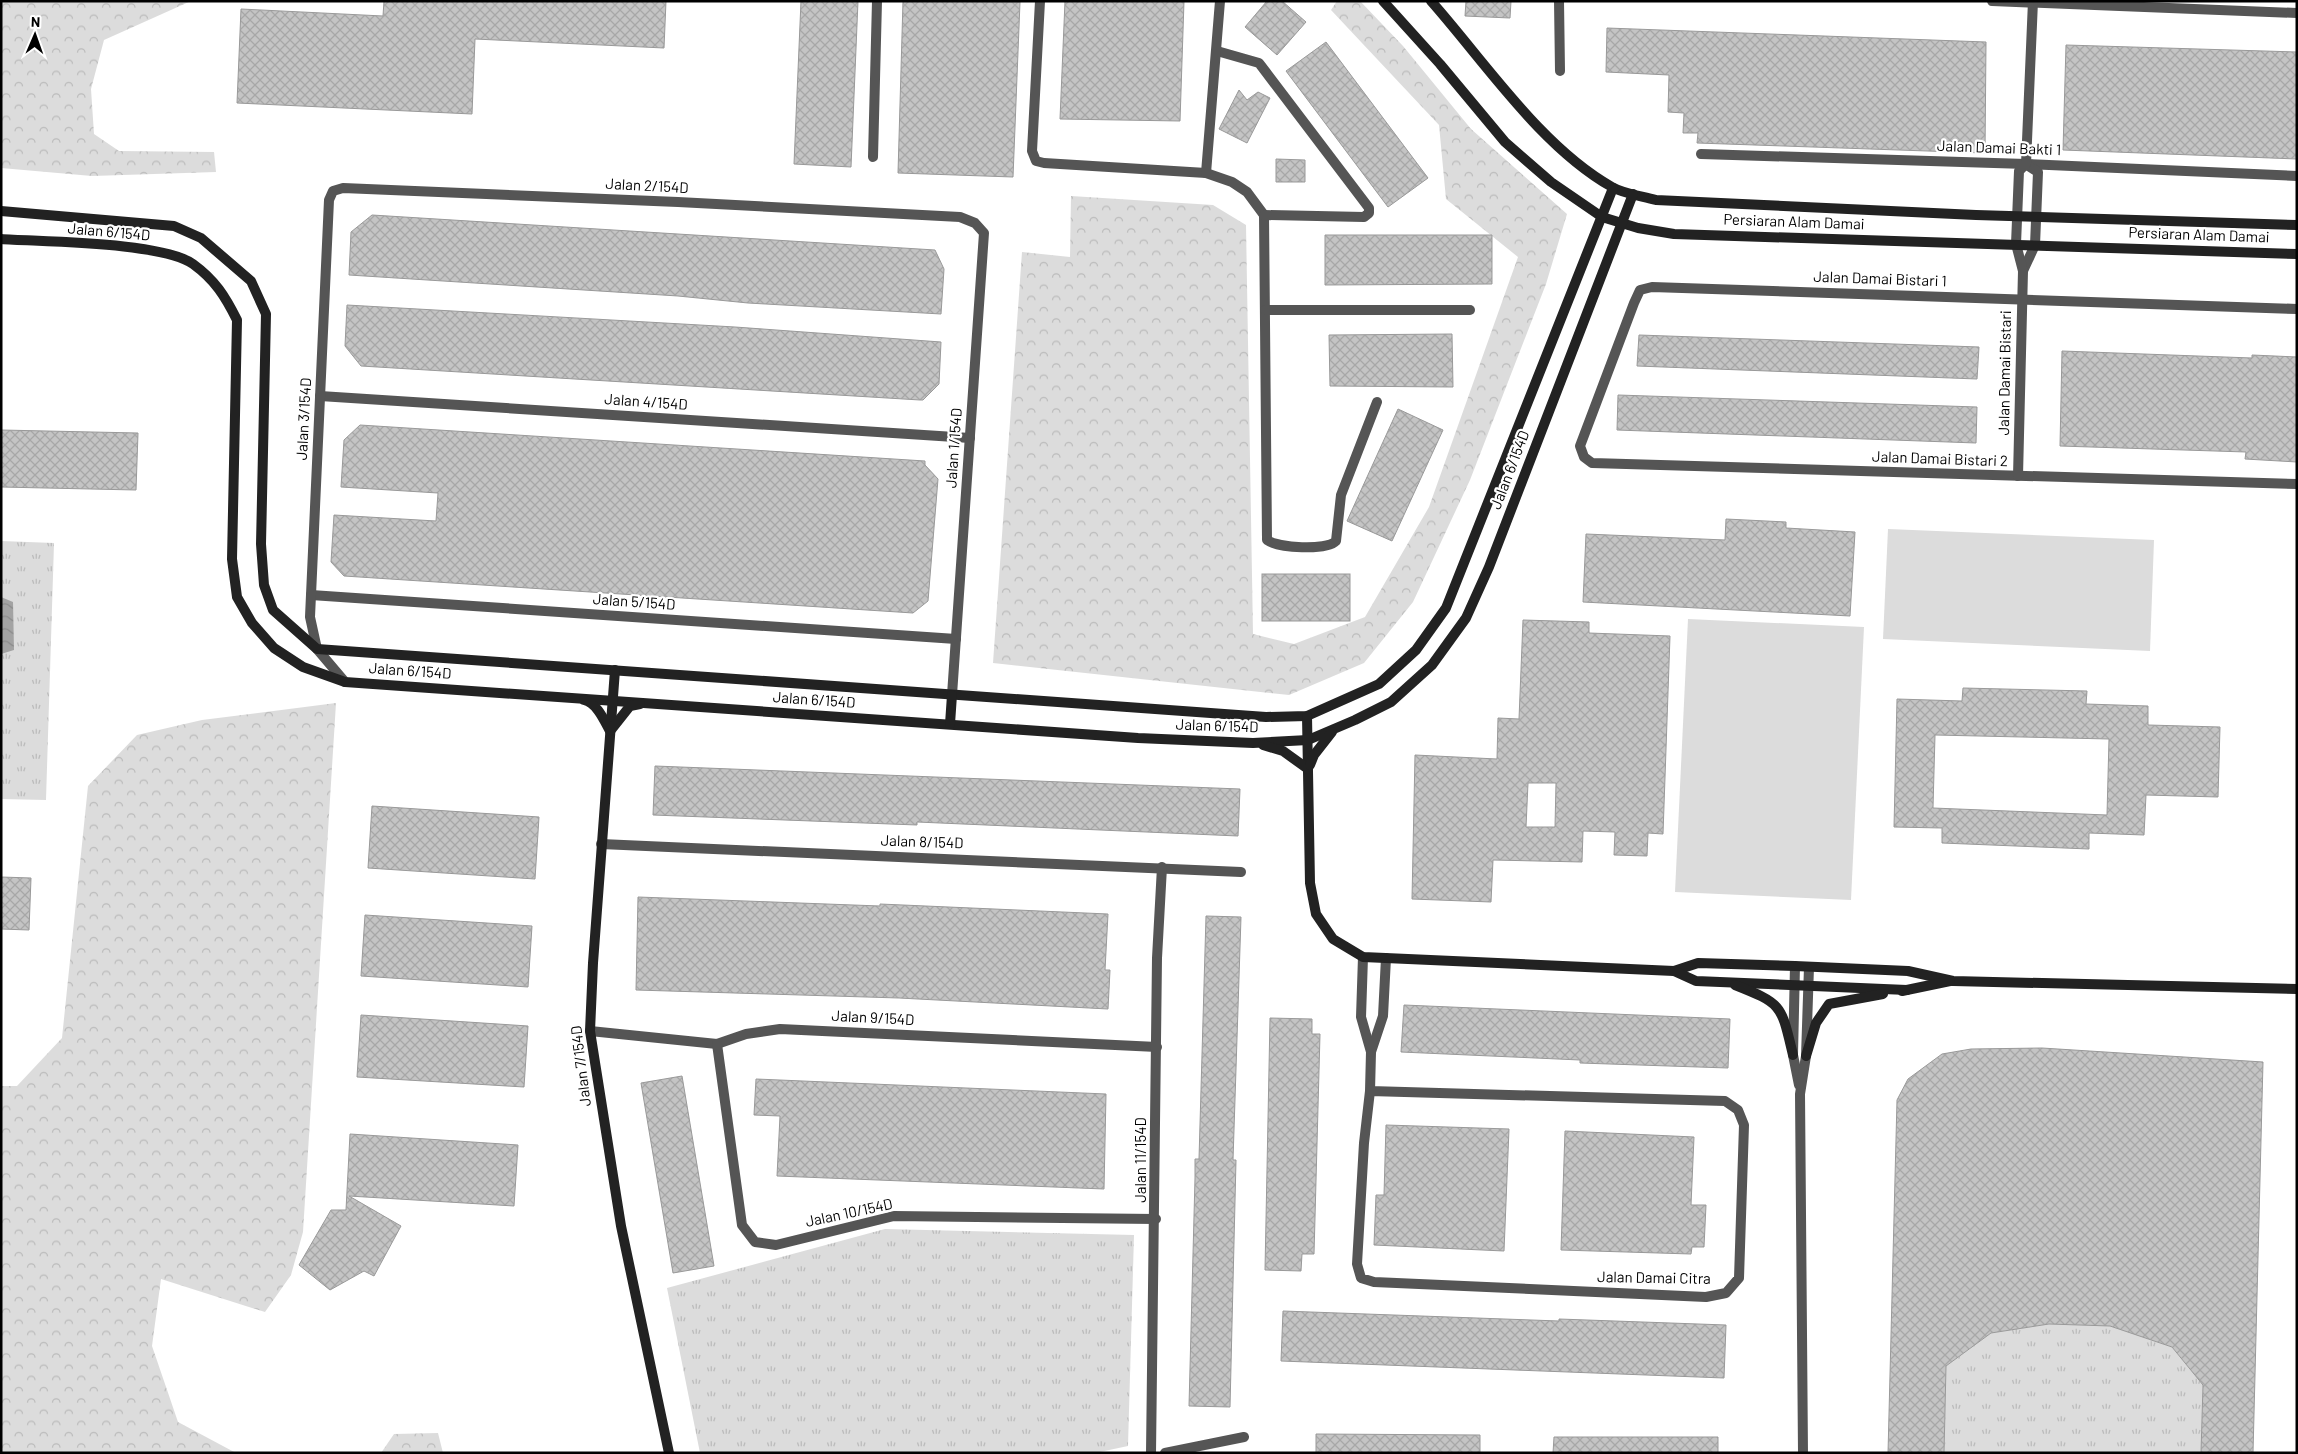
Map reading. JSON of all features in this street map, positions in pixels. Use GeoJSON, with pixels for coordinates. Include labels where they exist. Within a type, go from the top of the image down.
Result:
{"type":"FeatureCollection","features":[{"type":"Feature","properties":{"kind":"street"},"geometry":{"type":"LineString","coordinates":[[873,157],[878,1]]}},
{"type":"Feature","properties":{"kind":"street"},"geometry":{"type":"LineString","coordinates":[[1040,1],[1032,151],[1036,161],[1206,173],[1232,182],[1247,192],[1264,214],[1267,540],[1274,545],[1316,548],[1332,545],[1336,541],[1342,496],[1377,402]]}},
{"type":"Feature","properties":{"kind":"street"},"geometry":{"type":"LineString","coordinates":[[1206,173],[1220,1]]}},
{"type":"Feature","properties":{"kind":"street","name":"Persiaran Alam Damai"},"geometry":{"type":"LineString","coordinates":[[1383,1],[1440,64],[1505,142],[1551,182],[1589,209],[1602,217],[1638,228],[1674,234],[2297,254]]}},
{"type":"Feature","properties":{"kind":"street","name":"Persiaran Alam Damai"},"geometry":{"type":"LineString","coordinates":[[1431,1],[1539,129],[1580,165],[1613,188],[1656,200],[2018,216],[2297,225]]}},
{"type":"Feature","properties":{"kind":"street"},"geometry":{"type":"LineString","coordinates":[[1559,1],[1560,71]]}},
{"type":"Feature","properties":{"kind":"street"},"geometry":{"type":"LineString","coordinates":[[1992,1],[2214,5],[2297,13]]}},
{"type":"Feature","properties":{"kind":"street","name":"Jalan Damai Bistari"},"geometry":{"type":"LineString","coordinates":[[2018,476],[2023,271],[2016,244],[2019,171],[2026,164],[2032,2]]}},
{"type":"Feature","properties":{"kind":"street"},"geometry":{"type":"LineString","coordinates":[[1216,51],[1259,63],[1369,208],[1370,213],[1364,217],[1264,214]]}},
{"type":"Feature","properties":{"kind":"street","name":"Jalan Damai Bakti 1"},"geometry":{"type":"LineString","coordinates":[[1701,154],[2026,164],[2297,176]]}},
{"type":"Feature","properties":{"kind":"street"},"geometry":{"type":"LineString","coordinates":[[2026,164],[2038,172],[2035,245]]}},
{"type":"Feature","properties":{"kind":"street","name":"Jalan 2/154D"},"geometry":{"type":"LineString","coordinates":[[333,191],[343,188],[960,217]]}},
{"type":"Feature","properties":{"kind":"street","name":"Jalan 6/154D"},"geometry":{"type":"LineString","coordinates":[[1,211],[174,226],[201,238],[251,281],[266,314],[261,544],[264,585],[273,610],[317,649],[1266,718],[1307,716],[1379,684],[1416,650],[1446,608],[1613,188]]}},
{"type":"Feature","properties":{"kind":"street","name":"Jalan 3/154D"},"geometry":{"type":"LineString","coordinates":[[317,649],[310,617],[329,200],[333,191]]}},
{"type":"Feature","properties":{"kind":"street","name":"Jalan 6/154D"},"geometry":{"type":"LineString","coordinates":[[1,239],[153,250],[192,263],[220,287],[238,320],[232,559],[236,597],[252,623],[274,648],[303,667],[345,682],[1138,738],[1253,742],[1308,740],[1391,702],[1432,665],[1466,618],[1492,557],[1633,194]]}},
{"type":"Feature","properties":{"kind":"street"},"geometry":{"type":"LineString","coordinates":[[1589,209],[1595,223],[1596,234]]}},
{"type":"Feature","properties":{"kind":"street","name":"Jalan 1/154D"},"geometry":{"type":"LineString","coordinates":[[952,695],[984,233],[975,224],[960,217]]}},
{"type":"Feature","properties":{"kind":"street"},"geometry":{"type":"LineString","coordinates":[[1617,235],[1638,228]]}},
{"type":"Feature","properties":{"kind":"street","name":"Jalan Damai Bistari"},"geometry":{"type":"LineString","coordinates":[[2023,271],[2035,245]]}},
{"type":"Feature","properties":{"kind":"street","name":"Jalan Damai Bistari 1"},"geometry":{"type":"LineString","coordinates":[[1584,457],[1580,446],[1640,290],[1652,287],[2297,309]]}},
{"type":"Feature","properties":{"kind":"street"},"geometry":{"type":"LineString","coordinates":[[1265,310],[1470,310]]}},
{"type":"Feature","properties":{"kind":"street","name":"Jalan 4/154D"},"geometry":{"type":"LineString","coordinates":[[320,396],[970,438]]}},
{"type":"Feature","properties":{"kind":"street","name":"Jalan Damai Bistari 2"},"geometry":{"type":"LineString","coordinates":[[1584,457],[1592,462],[2297,484]]}},
{"type":"Feature","properties":{"kind":"street","name":"Jalan 5/154D"},"geometry":{"type":"LineString","coordinates":[[311,595],[956,639]]}},
{"type":"Feature","properties":{"kind":"street"},"geometry":{"type":"LineString","coordinates":[[317,649],[345,682]]}},
{"type":"Feature","properties":{"kind":"street","name":"Jalan 7/154D"},"geometry":{"type":"LineString","coordinates":[[615,670],[601,844],[590,1031],[601,1112],[621,1226],[669,1453]]}},
{"type":"Feature","properties":{"kind":"street"},"geometry":{"type":"LineString","coordinates":[[950,724],[952,695]]}},
{"type":"Feature","properties":{"kind":"street"},"geometry":{"type":"LineString","coordinates":[[563,697],[589,701],[597,708],[610,731],[630,706],[647,703]]}},
{"type":"Feature","properties":{"kind":"street"},"geometry":{"type":"LineString","coordinates":[[1307,716],[1310,883],[1316,914],[1333,939],[1363,957],[1674,971],[1698,963],[1795,966],[1908,971],[1953,981],[2297,990]]}},
{"type":"Feature","properties":{"kind":"street"},"geometry":{"type":"LineString","coordinates":[[1308,769],[1314,755],[1335,729]]}},
{"type":"Feature","properties":{"kind":"street"},"geometry":{"type":"LineString","coordinates":[[1253,742],[1283,751],[1308,769]]}},
{"type":"Feature","properties":{"kind":"street","name":"Jalan 8/154D"},"geometry":{"type":"LineString","coordinates":[[601,844],[1162,867],[1241,872]]}},
{"type":"Feature","properties":{"kind":"street","name":"Jalan 11/154D"},"geometry":{"type":"LineString","coordinates":[[1151,1453],[1156,1219],[1157,958],[1162,867]]}},
{"type":"Feature","properties":{"kind":"street","name":"Jalan Damai Citra"},"geometry":{"type":"LineString","coordinates":[[1363,957],[1362,1017],[1371,1052],[1370,1091],[1364,1143],[1356,1264],[1361,1278],[1374,1282],[1706,1297],[1726,1293],[1739,1278],[1744,1125],[1738,1110],[1725,1101],[1370,1091]]}},
{"type":"Feature","properties":{"kind":"street","name":"Jalan Damai Citra"},"geometry":{"type":"LineString","coordinates":[[1371,1052],[1383,1016],[1386,958]]}},
{"type":"Feature","properties":{"kind":"street"},"geometry":{"type":"LineString","coordinates":[[1793,1055],[1795,966]]}},
{"type":"Feature","properties":{"kind":"street"},"geometry":{"type":"LineString","coordinates":[[1803,1453],[1800,1094],[1806,1056],[1809,967]]}},
{"type":"Feature","properties":{"kind":"street"},"geometry":{"type":"LineString","coordinates":[[1674,971],[1696,981],[1907,990]]}},
{"type":"Feature","properties":{"kind":"street"},"geometry":{"type":"LineString","coordinates":[[1806,1056],[1816,1023],[1829,1004],[1953,981]]}},
{"type":"Feature","properties":{"kind":"street"},"geometry":{"type":"LineString","coordinates":[[1727,982],[1770,999],[1784,1017],[1800,1094]]}},
{"type":"Feature","properties":{"kind":"street","name":"Jalan 9/154D"},"geometry":{"type":"LineString","coordinates":[[590,1031],[717,1044],[746,1034],[780,1029],[1157,1047]]}},
{"type":"Feature","properties":{"kind":"street","name":"Jalan 10/154D"},"geometry":{"type":"LineString","coordinates":[[717,1044],[742,1225],[754,1242],[776,1245],[894,1216],[1156,1219]]}},
{"type":"Feature","properties":{"kind":"street"},"geometry":{"type":"LineString","coordinates":[[1166,1453],[1244,1437]]}},
{"type":"Feature","properties":{"kind":"green space"},"geometry":{"type":"Polygon","coordinates":[[[1,1],[191,1],[104,40],[91,89],[94,134],[119,151],[214,152],[216,172],[92,176],[1,168],[1,1]]]}},
{"type":"Feature","properties":{"kind":"green space"},"geometry":{"type":"Polygon","coordinates":[[[1337,1],[1360,1],[1403,46],[1471,129],[1567,214],[1546,284],[1470,480],[1413,602],[1364,663],[1289,695],[993,663],[1022,252],[1070,257],[1071,196],[1213,205],[1246,225],[1253,634],[1294,644],[1365,617],[1429,507],[1518,257],[1446,199],[1439,125],[1331,10],[1337,1]]]}},
{"type":"Feature","properties":{"kind":"green space"},"geometry":{"type":"Polygon","coordinates":[[[1888,529],[2154,540],[2150,651],[1883,639],[1888,529]]]}},
{"type":"Feature","properties":{"kind":"green space"},"geometry":{"type":"Polygon","coordinates":[[[1,541],[54,543],[46,800],[1,799],[1,541]]]}},
{"type":"Feature","properties":{"kind":"green space"},"geometry":{"type":"Polygon","coordinates":[[[1688,619],[1864,627],[1851,900],[1675,892],[1688,619]]]}},
{"type":"Feature","properties":{"kind":"green space"},"geometry":{"type":"Polygon","coordinates":[[[336,703],[303,1232],[291,1275],[265,1312],[161,1279],[152,1346],[178,1422],[236,1453],[1,1453],[1,1086],[17,1086],[62,1038],[88,786],[137,735],[202,720],[336,703]]]}},
{"type":"Feature","properties":{"kind":"green space"},"geometry":{"type":"Polygon","coordinates":[[[885,1229],[1134,1235],[1128,1446],[1095,1453],[700,1453],[667,1288],[885,1229]]]}},
{"type":"Feature","properties":{"kind":"green space"},"geometry":{"type":"Polygon","coordinates":[[[2049,1324],[2110,1326],[2172,1347],[2203,1385],[2201,1453],[1944,1453],[1946,1366],[1991,1333],[2049,1324]]]}},
{"type":"Feature","properties":{"kind":"green space"},"geometry":{"type":"Polygon","coordinates":[[[438,1433],[443,1453],[381,1453],[394,1434],[438,1433]]]}},
{"type":"Feature","properties":{"kind":"water"},"geometry":{"type":"Polygon","coordinates":[[[1,597],[13,602],[14,650],[1,654],[1,597]]]}},
{"type":"Feature","properties":{"kind":"building"},"geometry":{"type":"Polygon","coordinates":[[[384,1],[666,1],[664,48],[475,39],[472,114],[237,103],[241,9],[383,16],[384,1]]]}},
{"type":"Feature","properties":{"kind":"building"},"geometry":{"type":"Polygon","coordinates":[[[801,1],[858,1],[851,167],[794,164],[801,1]]]}},
{"type":"Feature","properties":{"kind":"building"},"geometry":{"type":"Polygon","coordinates":[[[903,1],[1020,2],[1013,177],[898,173],[903,1]]]}},
{"type":"Feature","properties":{"kind":"building"},"geometry":{"type":"Polygon","coordinates":[[[1065,1],[1184,1],[1180,121],[1060,119],[1065,1]]]}},
{"type":"Feature","properties":{"kind":"building"},"geometry":{"type":"Polygon","coordinates":[[[1267,1],[1282,1],[1306,22],[1277,55],[1245,27],[1267,1]]]}},
{"type":"Feature","properties":{"kind":"building"},"geometry":{"type":"Polygon","coordinates":[[[1466,1],[1511,1],[1510,18],[1465,16],[1466,1]]]}},
{"type":"Feature","properties":{"kind":"building"},"geometry":{"type":"Polygon","coordinates":[[[1607,28],[1986,42],[1985,153],[1697,143],[1698,133],[1683,133],[1684,113],[1668,112],[1669,75],[1606,72],[1607,28]]]}},
{"type":"Feature","properties":{"kind":"building"},"geometry":{"type":"Polygon","coordinates":[[[1326,42],[1428,178],[1388,207],[1286,71],[1326,42]]]}},
{"type":"Feature","properties":{"kind":"building"},"geometry":{"type":"Polygon","coordinates":[[[2066,45],[2297,52],[2297,159],[2063,150],[2066,45]]]}},
{"type":"Feature","properties":{"kind":"building"},"geometry":{"type":"Polygon","coordinates":[[[1239,90],[1247,100],[1258,92],[1270,98],[1247,143],[1219,129],[1239,90]]]}},
{"type":"Feature","properties":{"kind":"building"},"geometry":{"type":"Polygon","coordinates":[[[1276,159],[1305,160],[1305,182],[1276,182],[1276,159]]]}},
{"type":"Feature","properties":{"kind":"building"},"geometry":{"type":"Polygon","coordinates":[[[372,215],[935,250],[944,269],[941,314],[748,303],[678,296],[349,275],[351,232],[372,215]]]}},
{"type":"Feature","properties":{"kind":"building"},"geometry":{"type":"Polygon","coordinates":[[[1325,235],[1492,235],[1492,284],[1325,285],[1325,235]]]}},
{"type":"Feature","properties":{"kind":"building"},"geometry":{"type":"Polygon","coordinates":[[[347,305],[735,327],[941,342],[939,384],[923,400],[920,400],[361,366],[345,346],[347,305]]]}},
{"type":"Feature","properties":{"kind":"building"},"geometry":{"type":"Polygon","coordinates":[[[1452,334],[1453,387],[1330,386],[1329,335],[1452,334]]]}},
{"type":"Feature","properties":{"kind":"building"},"geometry":{"type":"Polygon","coordinates":[[[1639,335],[1979,347],[1977,379],[1637,366],[1639,335]]]}},
{"type":"Feature","properties":{"kind":"building"},"geometry":{"type":"Polygon","coordinates":[[[2062,351],[2252,358],[2252,355],[2297,357],[2297,462],[2245,459],[2246,452],[2060,446],[2062,351]]]}},
{"type":"Feature","properties":{"kind":"building"},"geometry":{"type":"Polygon","coordinates":[[[1618,395],[1977,407],[1976,443],[1617,430],[1618,395]]]}},
{"type":"Feature","properties":{"kind":"building"},"geometry":{"type":"Polygon","coordinates":[[[1398,409],[1443,430],[1392,541],[1347,521],[1398,409]]]}},
{"type":"Feature","properties":{"kind":"building"},"geometry":{"type":"Polygon","coordinates":[[[360,425],[925,461],[925,465],[938,479],[928,601],[913,613],[344,576],[331,562],[334,515],[436,521],[438,493],[341,487],[344,440],[360,425]]]}},
{"type":"Feature","properties":{"kind":"building"},"geometry":{"type":"Polygon","coordinates":[[[1,430],[138,433],[136,490],[1,487],[1,430]]]}},
{"type":"Feature","properties":{"kind":"building"},"geometry":{"type":"Polygon","coordinates":[[[1726,519],[1786,522],[1786,528],[1855,532],[1850,616],[1583,602],[1586,534],[1725,540],[1726,519]]]}},
{"type":"Feature","properties":{"kind":"building"},"geometry":{"type":"Polygon","coordinates":[[[1262,574],[1350,574],[1350,621],[1262,621],[1262,574]]]}},
{"type":"Feature","properties":{"kind":"building"},"geometry":{"type":"Polygon","coordinates":[[[1523,620],[1589,622],[1589,633],[1670,636],[1663,834],[1648,833],[1647,856],[1614,855],[1615,832],[1583,831],[1582,862],[1493,860],[1491,902],[1412,899],[1415,755],[1497,759],[1498,718],[1519,719],[1523,620]],[[1528,783],[1526,827],[1555,827],[1556,783],[1528,783]]]}},
{"type":"Feature","properties":{"kind":"building"},"geometry":{"type":"Polygon","coordinates":[[[1963,688],[2087,691],[2086,704],[2148,706],[2148,725],[2220,727],[2218,797],[2146,795],[2144,835],[2089,833],[2089,849],[1942,843],[1942,828],[1894,827],[1897,699],[1962,701],[1963,688]],[[1935,735],[1933,808],[2107,815],[2109,739],[1935,735]]]}},
{"type":"Feature","properties":{"kind":"building"},"geometry":{"type":"Polygon","coordinates":[[[655,766],[1240,789],[1238,836],[917,822],[917,825],[653,815],[655,766]]]}},
{"type":"Feature","properties":{"kind":"building"},"geometry":{"type":"Polygon","coordinates":[[[372,806],[539,817],[535,879],[368,868],[372,806]]]}},
{"type":"Feature","properties":{"kind":"building"},"geometry":{"type":"Polygon","coordinates":[[[1,877],[31,878],[29,930],[1,929],[1,877]]]}},
{"type":"Feature","properties":{"kind":"building"},"geometry":{"type":"Polygon","coordinates":[[[638,897],[880,906],[880,904],[1108,914],[1105,970],[1110,970],[1108,1009],[899,998],[636,990],[638,897]]]}},
{"type":"Feature","properties":{"kind":"building"},"geometry":{"type":"Polygon","coordinates":[[[365,915],[532,926],[528,987],[361,976],[365,915]]]}},
{"type":"Feature","properties":{"kind":"building"},"geometry":{"type":"Polygon","coordinates":[[[1206,916],[1241,917],[1233,1160],[1236,1160],[1230,1407],[1189,1406],[1195,1159],[1199,1159],[1206,916]]]}},
{"type":"Feature","properties":{"kind":"building"},"geometry":{"type":"Polygon","coordinates":[[[1404,1005],[1730,1019],[1728,1068],[1580,1063],[1580,1060],[1401,1052],[1404,1005]]]}},
{"type":"Feature","properties":{"kind":"building"},"geometry":{"type":"Polygon","coordinates":[[[361,1015],[528,1026],[524,1087],[357,1077],[361,1015]]]}},
{"type":"Feature","properties":{"kind":"building"},"geometry":{"type":"Polygon","coordinates":[[[1270,1018],[1312,1019],[1312,1034],[1320,1034],[1314,1254],[1302,1254],[1301,1271],[1265,1270],[1270,1018]]]}},
{"type":"Feature","properties":{"kind":"building"},"geometry":{"type":"Polygon","coordinates":[[[2042,1048],[2263,1062],[2253,1453],[2201,1453],[2203,1385],[2172,1347],[2110,1326],[2049,1324],[1991,1333],[1946,1366],[1944,1453],[1888,1453],[1897,1100],[1908,1079],[1942,1054],[1971,1049],[2042,1048]]]}},
{"type":"Feature","properties":{"kind":"building"},"geometry":{"type":"Polygon","coordinates":[[[682,1076],[714,1266],[673,1273],[641,1083],[682,1076]]]}},
{"type":"Feature","properties":{"kind":"building"},"geometry":{"type":"Polygon","coordinates":[[[756,1079],[1106,1094],[1104,1189],[777,1176],[780,1116],[754,1115],[756,1079]]]}},
{"type":"Feature","properties":{"kind":"building"},"geometry":{"type":"Polygon","coordinates":[[[1386,1125],[1509,1129],[1504,1251],[1374,1245],[1376,1195],[1384,1195],[1386,1125]]]}},
{"type":"Feature","properties":{"kind":"building"},"geometry":{"type":"Polygon","coordinates":[[[1565,1131],[1694,1137],[1691,1205],[1706,1205],[1704,1247],[1692,1247],[1691,1254],[1561,1250],[1565,1131]]]}},
{"type":"Feature","properties":{"kind":"building"},"geometry":{"type":"Polygon","coordinates":[[[350,1134],[518,1145],[514,1206],[349,1196],[401,1226],[374,1276],[364,1271],[330,1290],[299,1265],[331,1210],[346,1210],[350,1134]]]}},
{"type":"Feature","properties":{"kind":"building"},"geometry":{"type":"Polygon","coordinates":[[[1283,1311],[1726,1325],[1724,1378],[1281,1361],[1283,1311]]]}},
{"type":"Feature","properties":{"kind":"building"},"geometry":{"type":"Polygon","coordinates":[[[1316,1434],[1480,1435],[1480,1453],[1316,1453],[1316,1434]]]}},
{"type":"Feature","properties":{"kind":"building"},"geometry":{"type":"Polygon","coordinates":[[[1554,1437],[1718,1437],[1718,1453],[1553,1453],[1554,1437]]]}}]}
